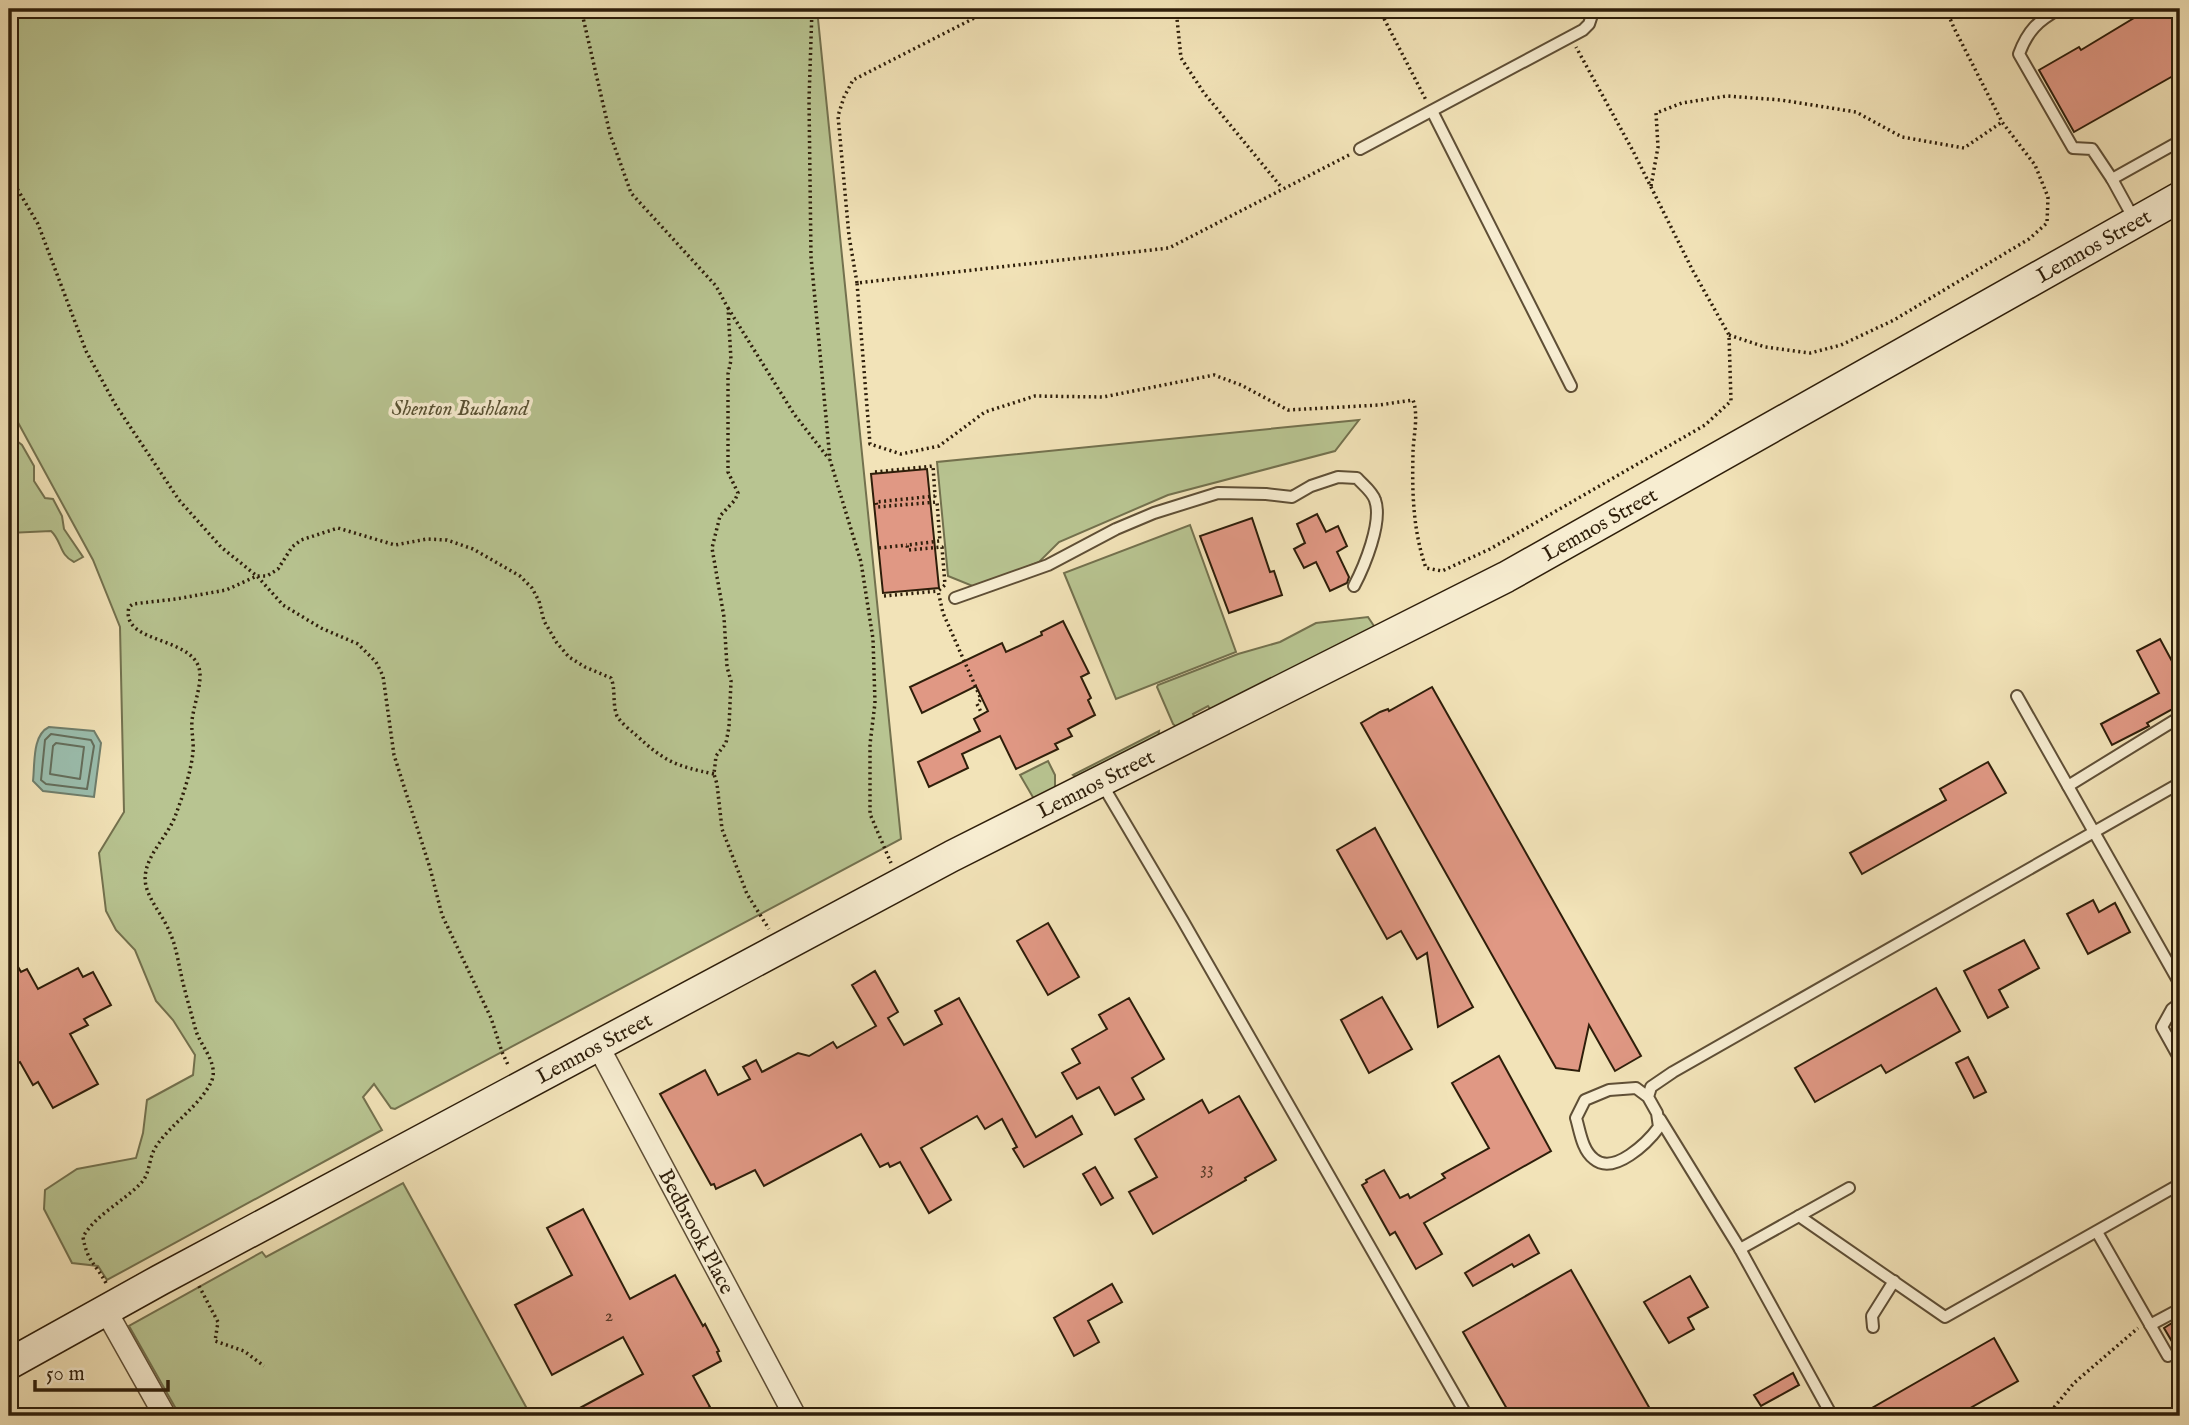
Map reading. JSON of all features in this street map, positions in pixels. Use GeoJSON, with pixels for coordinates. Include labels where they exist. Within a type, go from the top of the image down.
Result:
{"type":"FeatureCollection","features":[{"type":"Feature","properties":{"kind":"street","name":"Lemnos Street"},"geometry":{"type":"LineString","coordinates":[[9,1364],[902,883],[1506,577],[2180,197]]}},
{"type":"Feature","properties":{"kind":"street","name":"Bedbrook Place"},"geometry":{"type":"LineString","coordinates":[[598,1046],[795,1416]]}},
{"type":"Feature","properties":{"kind":"street"},"geometry":{"type":"LineString","coordinates":[[111,1307],[165,1416]]}},
{"type":"Feature","properties":{"kind":"lane"},"geometry":{"type":"LineString","coordinates":[[1360,149],[1583,30],[1589,24],[1594,9]]}},
{"type":"Feature","properties":{"kind":"lane"},"geometry":{"type":"LineString","coordinates":[[2059,9],[2044,18],[2027,34],[2019,54],[2073,148],[2092,149],[2136,222]]}},
{"type":"Feature","properties":{"kind":"lane"},"geometry":{"type":"LineString","coordinates":[[1432,111],[1571,386]]}},
{"type":"Feature","properties":{"kind":"lane"},"geometry":{"type":"LineString","coordinates":[[2112,179],[2180,141]]}},
{"type":"Feature","properties":{"kind":"lane"},"geometry":{"type":"LineString","coordinates":[[955,598],[1048,565],[1116,529],[1218,493],[1292,497],[1311,486],[1338,477],[1357,478],[1376,502],[1375,531],[1365,565],[1354,586]]}},
{"type":"Feature","properties":{"kind":"lane"},"geometry":{"type":"LineString","coordinates":[[2017,696],[2180,984]]}},
{"type":"Feature","properties":{"kind":"lane"},"geometry":{"type":"LineString","coordinates":[[2068,786],[2180,717]]}},
{"type":"Feature","properties":{"kind":"lane"},"geometry":{"type":"LineString","coordinates":[[1101,781],[1467,1416]]}},
{"type":"Feature","properties":{"kind":"lane"},"geometry":{"type":"LineString","coordinates":[[1648,1097],[1651,1087],[1673,1072],[2180,783]]}},
{"type":"Feature","properties":{"kind":"lane"},"geometry":{"type":"LineString","coordinates":[[2177,1054],[2162,1027],[2172,1009],[2180,1003]]}},
{"type":"Feature","properties":{"kind":"lane"},"geometry":{"type":"LineString","coordinates":[[1657,1113],[1658,1127],[1647,1143],[1628,1156],[1606,1164],[1594,1160],[1584,1144],[1576,1118],[1585,1100],[1609,1090],[1636,1088],[1648,1097],[1740,1249],[1832,1416]]}},
{"type":"Feature","properties":{"kind":"lane"},"geometry":{"type":"LineString","coordinates":[[1799,1216],[1945,1317],[2180,1184]]}},
{"type":"Feature","properties":{"kind":"lane"},"geometry":{"type":"LineString","coordinates":[[1740,1249],[1849,1188]]}},
{"type":"Feature","properties":{"kind":"lane"},"geometry":{"type":"LineString","coordinates":[[2097,1231],[2168,1356]]}},
{"type":"Feature","properties":{"kind":"lane"},"geometry":{"type":"LineString","coordinates":[[1873,1327],[1872,1316],[1894,1281]]}},
{"type":"Feature","properties":{"kind":"lane"},"geometry":{"type":"LineString","coordinates":[[2149,1323],[2180,1308]]}},
{"type":"Feature","properties":{"kind":"path"},"geometry":{"type":"LineString","coordinates":[[581,9],[610,134],[631,192],[716,286],[793,414],[830,460]]}},
{"type":"Feature","properties":{"kind":"path"},"geometry":{"type":"LineString","coordinates":[[812,9],[808,100],[811,257],[830,460],[861,562],[873,639],[875,703],[870,744],[870,814],[902,883]]}},
{"type":"Feature","properties":{"kind":"path"},"geometry":{"type":"LineString","coordinates":[[992,9],[853,80],[838,116],[849,236],[857,283],[870,444],[901,454],[939,446],[985,412],[1035,396],[1102,397],[1214,375],[1241,385],[1288,410],[1379,405],[1413,400],[1416,410],[1413,504],[1418,544],[1426,568],[1442,571],[1490,549],[1705,425],[1731,401],[1729,335],[1571,37]]}},
{"type":"Feature","properties":{"kind":"path"},"geometry":{"type":"LineString","coordinates":[[1176,9],[1181,58],[1205,93],[1282,188]]}},
{"type":"Feature","properties":{"kind":"path"},"geometry":{"type":"LineString","coordinates":[[1379,9],[1432,111]]}},
{"type":"Feature","properties":{"kind":"path"},"geometry":{"type":"LineString","coordinates":[[1729,335],[1765,347],[1810,353],[1841,345],[1894,320],[2029,239],[2047,223],[2048,197],[2035,165],[2002,122],[1946,9]]}},
{"type":"Feature","properties":{"kind":"path"},"geometry":{"type":"LineString","coordinates":[[1651,188],[1658,147],[1656,113],[1682,103],[1727,96],[1781,100],[1856,112],[1902,137],[1964,148],[2002,122]]}},
{"type":"Feature","properties":{"kind":"path"},"geometry":{"type":"LineString","coordinates":[[857,283],[1169,248],[1360,149]]}},
{"type":"Feature","properties":{"kind":"path"},"geometry":{"type":"LineString","coordinates":[[9,175],[38,224],[86,351],[115,404],[179,500],[221,547],[257,576],[283,605],[321,628],[358,644],[376,662],[383,676],[394,755],[442,915],[520,1087]]}},
{"type":"Feature","properties":{"kind":"path"},"geometry":{"type":"LineString","coordinates":[[728,308],[731,360],[728,374],[728,472],[738,493],[720,516],[712,548],[724,617],[727,667],[731,681],[729,727],[726,743],[716,756],[714,774],[722,829],[737,870],[747,894],[780,948]]}},
{"type":"Feature","properties":{"kind":"path"},"geometry":{"type":"LineString","coordinates":[[875,472],[933,466],[935,496],[877,502],[877,508],[937,502],[940,541],[879,548]]}},
{"type":"Feature","properties":{"kind":"path"},"geometry":{"type":"LineString","coordinates":[[111,1307],[100,1272],[90,1262],[86,1252],[83,1237],[89,1227],[144,1181],[156,1146],[204,1091],[212,1080],[214,1071],[197,1032],[171,935],[146,888],[145,875],[149,862],[176,817],[186,781],[193,752],[192,724],[200,678],[199,666],[193,656],[184,650],[138,630],[131,624],[127,613],[129,607],[133,604],[226,590],[257,576],[267,576],[278,569],[292,547],[301,540],[338,528],[395,545],[427,539],[447,540],[473,549],[520,576],[532,588],[539,601],[544,621],[557,643],[569,657],[611,678],[618,718],[663,760],[680,767],[714,774]]}},
{"type":"Feature","properties":{"kind":"path"},"geometry":{"type":"LineString","coordinates":[[884,596],[938,591],[945,585],[942,547],[908,550],[907,545]]}},
{"type":"Feature","properties":{"kind":"path"},"geometry":{"type":"LineString","coordinates":[[938,591],[943,613],[981,699],[977,704],[982,715]]}},
{"type":"Feature","properties":{"kind":"path"},"geometry":{"type":"LineString","coordinates":[[197,1281],[218,1322],[215,1341],[244,1351],[264,1366]]}},
{"type":"Feature","properties":{"kind":"path"},"geometry":{"type":"LineString","coordinates":[[2047,1416],[2074,1382],[2149,1323]]}},
{"type":"Feature","properties":{"kind":"green space","name":"Shenton Bushland"},"geometry":{"type":"Polygon","coordinates":[[[9,9],[817,9],[901,839],[395,1109],[391,1108],[374,1084],[363,1097],[382,1130],[107,1280],[98,1266],[72,1263],[44,1209],[45,1190],[77,1169],[136,1158],[143,1133],[147,1100],[193,1075],[195,1055],[173,1020],[156,1001],[135,950],[116,930],[106,911],[99,853],[124,812],[120,627],[93,560],[9,406],[9,9]]]}},
{"type":"Feature","properties":{"kind":"green space"},"geometry":{"type":"Polygon","coordinates":[[[1359,420],[1335,451],[1168,495],[1059,542],[1039,562],[975,587],[948,576],[937,462],[1359,420]]]}},
{"type":"Feature","properties":{"kind":"green space"},"geometry":{"type":"Polygon","coordinates":[[[9,435],[22,445],[34,466],[34,481],[45,498],[53,499],[62,516],[64,529],[83,557],[74,562],[69,559],[51,531],[9,533],[9,435]]]}},
{"type":"Feature","properties":{"kind":"green space"},"geometry":{"type":"Polygon","coordinates":[[[1190,525],[1236,652],[1116,699],[1064,573],[1190,525]]]}},
{"type":"Feature","properties":{"kind":"green space"},"geometry":{"type":"Polygon","coordinates":[[[1368,617],[1376,629],[1212,712],[1208,706],[1193,714],[1195,718],[1179,729],[1173,724],[1158,685],[1238,654],[1280,642],[1316,623],[1368,617]]]}},
{"type":"Feature","properties":{"kind":"green space"},"geometry":{"type":"Polygon","coordinates":[[[1159,731],[1158,738],[1077,778],[1073,775],[1159,731]]]}},
{"type":"Feature","properties":{"kind":"green space"},"geometry":{"type":"Polygon","coordinates":[[[1048,761],[1055,775],[1055,789],[1034,799],[1020,775],[1048,761]]]}},
{"type":"Feature","properties":{"kind":"green space"},"geometry":{"type":"Polygon","coordinates":[[[403,1183],[531,1416],[180,1416],[129,1326],[262,1252],[266,1257],[403,1183]]]}},
{"type":"Feature","properties":{"kind":"water"},"geometry":{"type":"Polygon","coordinates":[[[49,727],[94,731],[101,743],[94,797],[43,791],[33,781],[37,743],[49,727]]]}},
{"type":"Feature","properties":{"kind":"building"},"geometry":{"type":"Polygon","coordinates":[[[2149,9],[2180,9],[2180,72],[2074,132],[2039,70],[2079,47],[2081,50],[2149,9]]]}},
{"type":"Feature","properties":{"kind":"building"},"geometry":{"type":"Polygon","coordinates":[[[927,469],[939,588],[883,593],[871,474],[927,469]]]}},
{"type":"Feature","properties":{"kind":"building"},"geometry":{"type":"Polygon","coordinates":[[[1317,514],[1326,532],[1338,526],[1347,546],[1337,552],[1349,577],[1347,583],[1330,591],[1316,562],[1304,568],[1294,549],[1305,543],[1297,524],[1317,514]]]}},
{"type":"Feature","properties":{"kind":"building"},"geometry":{"type":"Polygon","coordinates":[[[1252,518],[1270,572],[1274,571],[1282,595],[1229,613],[1200,536],[1252,518]]]}},
{"type":"Feature","properties":{"kind":"building"},"geometry":{"type":"Polygon","coordinates":[[[1063,621],[1089,673],[1081,677],[1091,698],[1088,700],[1095,715],[1068,729],[1072,736],[1055,744],[1058,749],[1016,769],[1000,736],[962,754],[968,768],[929,787],[918,762],[980,731],[974,719],[988,711],[976,686],[922,713],[910,687],[1002,643],[1006,652],[1042,635],[1041,632],[1063,621]]]}},
{"type":"Feature","properties":{"kind":"building"},"geometry":{"type":"Polygon","coordinates":[[[2160,639],[2180,676],[2180,705],[2147,723],[2149,726],[2112,745],[2101,724],[2159,693],[2137,651],[2160,639]]]}},
{"type":"Feature","properties":{"kind":"building"},"geometry":{"type":"Polygon","coordinates":[[[1432,687],[1641,1056],[1615,1071],[1589,1025],[1579,1071],[1556,1068],[1361,723],[1432,687]]]}},
{"type":"Feature","properties":{"kind":"building"},"geometry":{"type":"Polygon","coordinates":[[[1988,762],[2006,793],[1862,874],[1850,853],[1946,800],[1940,789],[1988,762]]]}},
{"type":"Feature","properties":{"kind":"building"},"geometry":{"type":"Polygon","coordinates":[[[1375,828],[1473,1007],[1438,1027],[1427,953],[1417,959],[1401,931],[1387,939],[1337,850],[1375,828]]]}},
{"type":"Feature","properties":{"kind":"building"},"geometry":{"type":"Polygon","coordinates":[[[2093,900],[2099,912],[2115,903],[2130,932],[2088,954],[2067,914],[2093,900]]]}},
{"type":"Feature","properties":{"kind":"building"},"geometry":{"type":"Polygon","coordinates":[[[1048,923],[1079,977],[1048,995],[1017,941],[1048,923]]]}},
{"type":"Feature","properties":{"kind":"building"},"geometry":{"type":"Polygon","coordinates":[[[2024,940],[2039,968],[1999,990],[2008,1007],[1988,1018],[1964,971],[2024,940]]]}},
{"type":"Feature","properties":{"kind":"building"},"geometry":{"type":"Polygon","coordinates":[[[9,951],[21,972],[27,969],[38,989],[78,968],[83,977],[93,972],[111,1005],[84,1019],[88,1025],[70,1034],[98,1084],[53,1108],[38,1082],[33,1085],[20,1062],[9,1068],[9,951]]]}},
{"type":"Feature","properties":{"kind":"building"},"geometry":{"type":"Polygon","coordinates":[[[875,971],[898,1012],[888,1018],[904,1045],[942,1024],[935,1011],[959,998],[1036,1137],[1072,1116],[1082,1134],[1024,1167],[1013,1149],[1017,1147],[1002,1119],[985,1129],[977,1116],[921,1148],[951,1200],[929,1213],[900,1162],[890,1167],[888,1163],[880,1167],[861,1134],[764,1186],[755,1170],[716,1189],[714,1184],[711,1185],[660,1094],[705,1070],[718,1095],[750,1079],[743,1067],[756,1060],[762,1072],[798,1053],[809,1056],[833,1042],[837,1048],[876,1026],[852,985],[875,971]]]}},
{"type":"Feature","properties":{"kind":"building"},"geometry":{"type":"Polygon","coordinates":[[[1936,988],[1960,1031],[1886,1073],[1881,1065],[1815,1102],[1795,1068],[1936,988]]]}},
{"type":"Feature","properties":{"kind":"building"},"geometry":{"type":"Polygon","coordinates":[[[1382,997],[1412,1049],[1369,1073],[1341,1020],[1382,997]]]}},
{"type":"Feature","properties":{"kind":"building"},"geometry":{"type":"Polygon","coordinates":[[[1129,998],[1164,1059],[1132,1078],[1144,1099],[1115,1115],[1099,1087],[1077,1099],[1062,1073],[1080,1063],[1072,1049],[1107,1029],[1099,1015],[1129,998]]]}},
{"type":"Feature","properties":{"kind":"building"},"geometry":{"type":"Polygon","coordinates":[[[1499,1056],[1551,1151],[1424,1223],[1442,1254],[1416,1269],[1395,1232],[1390,1235],[1362,1185],[1384,1170],[1400,1198],[1408,1194],[1410,1198],[1445,1178],[1442,1174],[1489,1148],[1452,1083],[1499,1056]]]}},
{"type":"Feature","properties":{"kind":"building"},"geometry":{"type":"Polygon","coordinates":[[[1968,1057],[1986,1092],[1974,1098],[1956,1063],[1968,1057]]]}},
{"type":"Feature","properties":{"kind":"building"},"geometry":{"type":"Polygon","coordinates":[[[1239,1096],[1276,1160],[1153,1234],[1129,1192],[1157,1177],[1135,1139],[1202,1100],[1209,1113],[1239,1096]]]}},
{"type":"Feature","properties":{"kind":"building"},"geometry":{"type":"Polygon","coordinates":[[[1095,1167],[1113,1198],[1101,1205],[1083,1174],[1095,1167]]]}},
{"type":"Feature","properties":{"kind":"building"},"geometry":{"type":"Polygon","coordinates":[[[583,1209],[630,1299],[675,1275],[719,1351],[717,1352],[721,1361],[693,1376],[710,1407],[692,1416],[565,1416],[643,1374],[623,1337],[552,1375],[515,1305],[572,1275],[547,1228],[583,1209]]]}},
{"type":"Feature","properties":{"kind":"building"},"geometry":{"type":"Polygon","coordinates":[[[1529,1235],[1539,1253],[1514,1267],[1512,1264],[1473,1286],[1465,1273],[1529,1235]]]}},
{"type":"Feature","properties":{"kind":"building"},"geometry":{"type":"Polygon","coordinates":[[[1571,1270],[1654,1416],[1511,1416],[1463,1332],[1571,1270]]]}},
{"type":"Feature","properties":{"kind":"building"},"geometry":{"type":"Polygon","coordinates":[[[1690,1276],[1708,1307],[1688,1318],[1694,1329],[1669,1343],[1644,1302],[1690,1276]]]}},
{"type":"Feature","properties":{"kind":"building"},"geometry":{"type":"Polygon","coordinates":[[[1112,1284],[1122,1302],[1088,1321],[1099,1342],[1074,1356],[1054,1318],[1112,1284]]]}},
{"type":"Feature","properties":{"kind":"building"},"geometry":{"type":"Polygon","coordinates":[[[2180,1318],[2180,1355],[2164,1328],[2180,1318]]]}},
{"type":"Feature","properties":{"kind":"building"},"geometry":{"type":"Polygon","coordinates":[[[1994,1338],[2018,1381],[1956,1416],[1858,1416],[1994,1338]]]}},
{"type":"Feature","properties":{"kind":"building"},"geometry":{"type":"Polygon","coordinates":[[[1793,1373],[1799,1385],[1761,1406],[1754,1395],[1793,1373]]]}}]}
